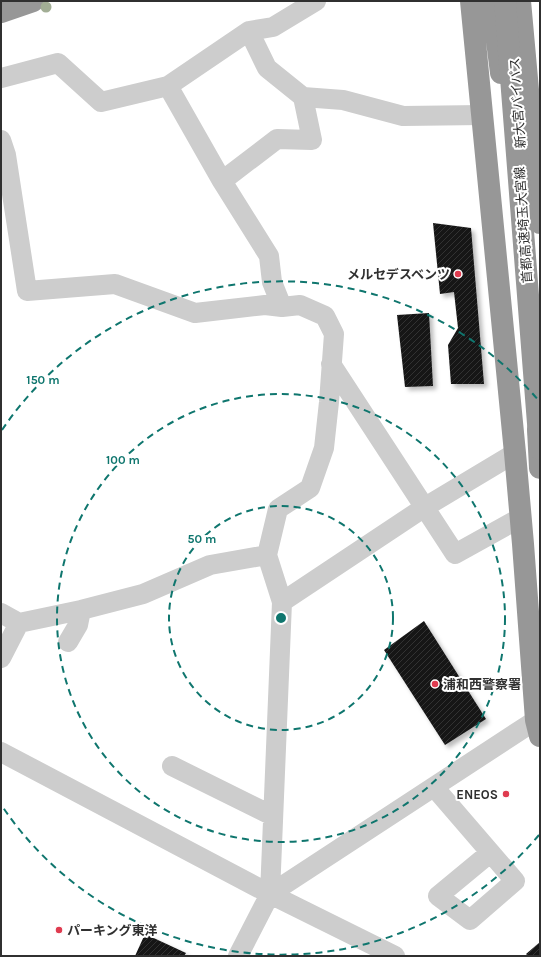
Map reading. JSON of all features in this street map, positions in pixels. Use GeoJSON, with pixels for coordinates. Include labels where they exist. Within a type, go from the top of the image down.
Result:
{"type":"FeatureCollection","features":[{"type":"Feature","properties":{"kind":"highway"},"geometry":{"type":"LineString","coordinates":[[1,12],[33,1]]}},
{"type":"Feature","properties":{"kind":"highway"},"geometry":{"type":"LineString","coordinates":[[471,1],[515,453],[539,724]]}},
{"type":"Feature","properties":{"kind":"highway"},"geometry":{"type":"LineString","coordinates":[[492,1],[503,87],[516,134]]}},
{"type":"Feature","properties":{"kind":"highway","name":"首都高速埼玉大宮線"},"geometry":{"type":"LineString","coordinates":[[505,1],[540,449]]}},
{"type":"Feature","properties":{"kind":"highway","name":"新大宮バイパス"},"geometry":{"type":"LineString","coordinates":[[510,1],[529,254],[540,468]]}},
{"type":"Feature","properties":{"kind":"highway","name":"新大宮バイパス"},"geometry":{"type":"LineString","coordinates":[[520,1],[540,223]]}},
{"type":"Feature","properties":{"kind":"highway"},"geometry":{"type":"LineString","coordinates":[[529,1],[540,130]]}},
{"type":"Feature","properties":{"kind":"street"},"geometry":{"type":"LineString","coordinates":[[1,78],[58,62],[101,102],[168,86],[249,31],[273,27],[316,1]]}},
{"type":"Feature","properties":{"kind":"street"},"geometry":{"type":"LineString","coordinates":[[249,31],[267,68],[303,97],[343,100],[403,116],[482,115]]}},
{"type":"Feature","properties":{"kind":"street"},"geometry":{"type":"LineString","coordinates":[[168,86],[222,181],[269,256],[272,282],[282,308]]}},
{"type":"Feature","properties":{"kind":"street"},"geometry":{"type":"LineString","coordinates":[[222,181],[277,140],[312,140],[303,97]]}},
{"type":"Feature","properties":{"kind":"street"},"geometry":{"type":"LineString","coordinates":[[1,140],[6,155],[27,291],[116,284],[195,314],[265,305],[282,308],[300,305],[325,316],[334,334],[330,402],[324,448],[310,488],[278,509],[268,555],[282,602],[270,894],[238,956]]}},
{"type":"Feature","properties":{"kind":"street"},"geometry":{"type":"LineString","coordinates":[[332,364],[455,554],[520,518]]}},
{"type":"Feature","properties":{"kind":"street"},"geometry":{"type":"LineString","coordinates":[[282,602],[426,507],[515,453]]}},
{"type":"Feature","properties":{"kind":"street"},"geometry":{"type":"LineString","coordinates":[[1,613],[19,623],[81,610],[143,594],[210,565],[268,555]]}},
{"type":"Feature","properties":{"kind":"street"},"geometry":{"type":"LineString","coordinates":[[68,642],[78,625],[81,610]]}},
{"type":"Feature","properties":{"kind":"street"},"geometry":{"type":"LineString","coordinates":[[1,658],[19,623]]}},
{"type":"Feature","properties":{"kind":"street"},"geometry":{"type":"LineString","coordinates":[[270,894],[434,787],[539,724]]}},
{"type":"Feature","properties":{"kind":"street"},"geometry":{"type":"LineString","coordinates":[[1,752],[270,894],[396,956]]}},
{"type":"Feature","properties":{"kind":"street"},"geometry":{"type":"LineString","coordinates":[[172,766],[273,816]]}},
{"type":"Feature","properties":{"kind":"street"},"geometry":{"type":"LineString","coordinates":[[434,787],[490,853]]}},
{"type":"Feature","properties":{"kind":"building"},"geometry":{"type":"Polygon","coordinates":[[[433,223],[471,228],[484,384],[451,384],[448,345],[458,328],[454,292],[440,294],[433,223]]]}},
{"type":"Feature","properties":{"kind":"building"},"geometry":{"type":"Polygon","coordinates":[[[429,313],[433,386],[405,387],[397,315],[429,313]]]}},
{"type":"Feature","properties":{"kind":"building","name":"浦和西警察署"},"geometry":{"type":"Polygon","coordinates":[[[424,621],[486,719],[445,745],[384,650],[424,621]]]}},
{"type":"Feature","properties":{"kind":"building"},"geometry":{"type":"Polygon","coordinates":[[[145,934],[186,953],[184,956],[135,956],[145,934]]]}},
{"type":"Feature","properties":{"kind":"building"},"geometry":{"type":"Polygon","coordinates":[[[540,942],[540,956],[528,956],[526,954],[540,942]]]}},
{"type":"Feature","properties":{"kind":"place","name":"メルセデスベンツ"},"geometry":{"type":"Point","coordinates":[458,274]}},
{"type":"Feature","properties":{"kind":"place","name":"浦和西警察署"},"geometry":{"type":"Point","coordinates":[435,684]}},
{"type":"Feature","properties":{"kind":"place","name":"ENEOS"},"geometry":{"type":"Point","coordinates":[506,794]}},
{"type":"Feature","properties":{"kind":"place","name":"パーキング東洋"},"geometry":{"type":"Point","coordinates":[59,930]}}]}
